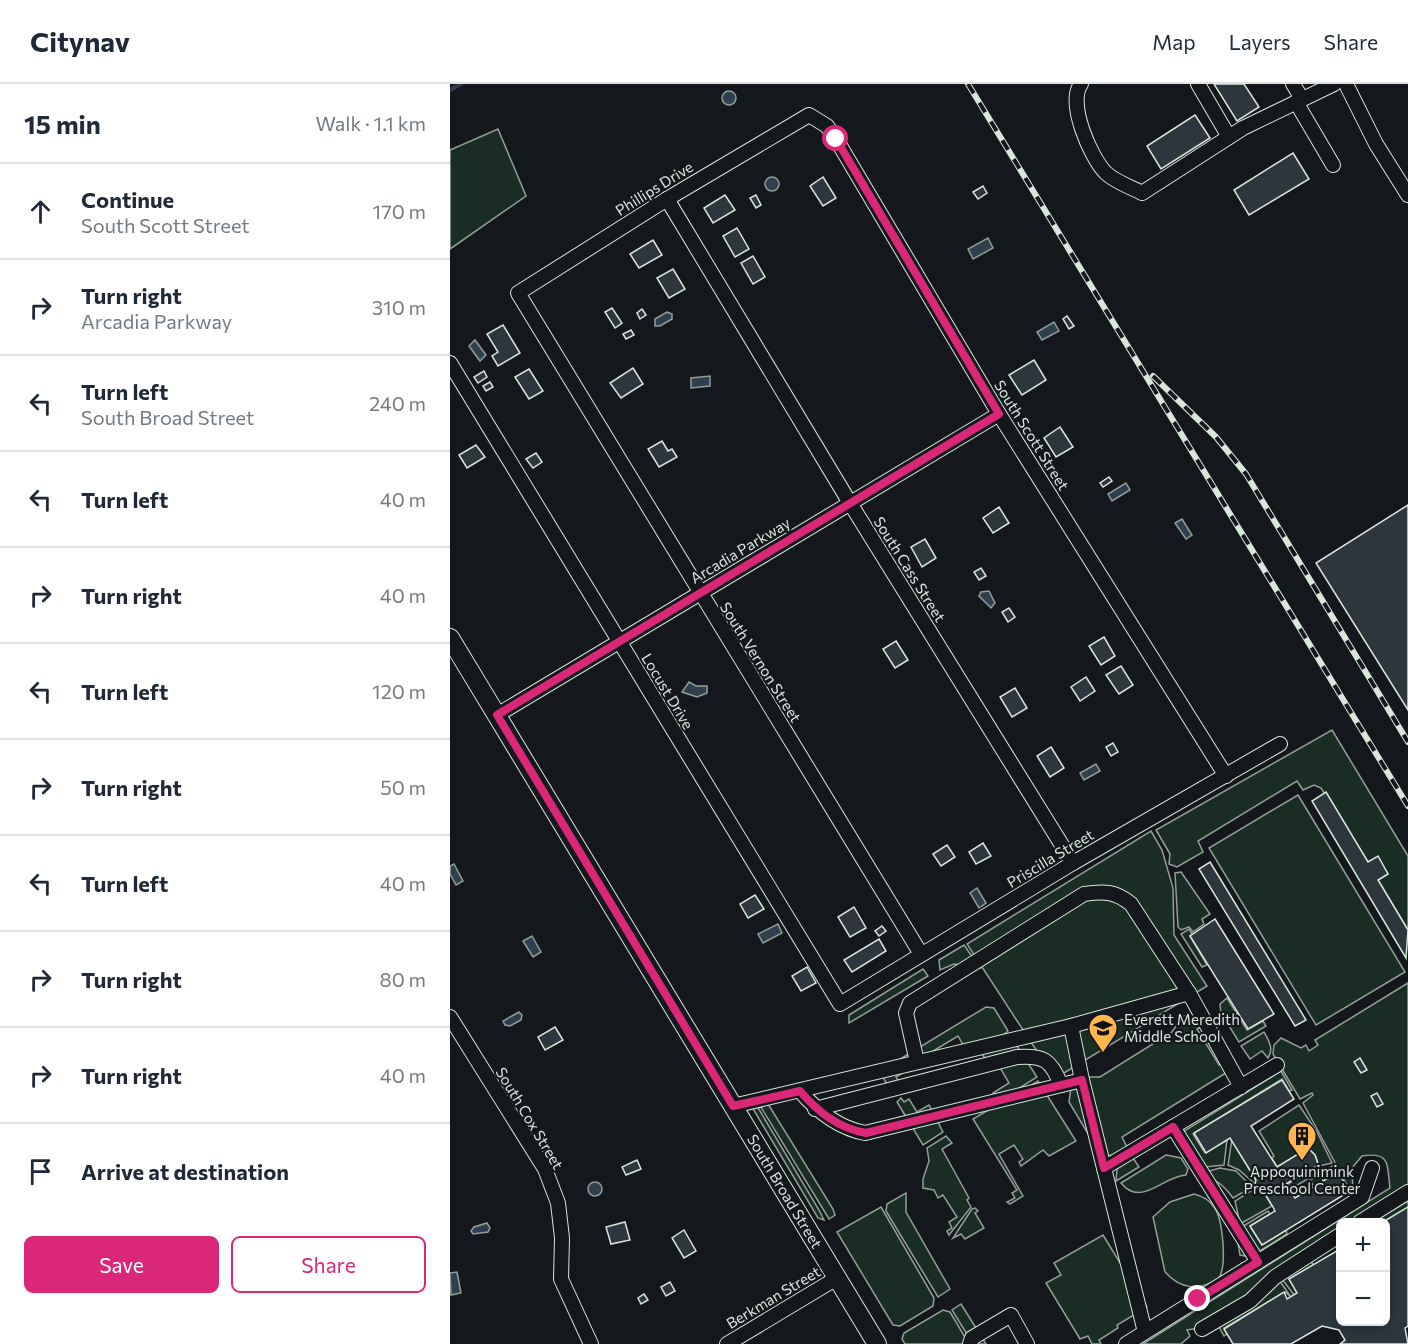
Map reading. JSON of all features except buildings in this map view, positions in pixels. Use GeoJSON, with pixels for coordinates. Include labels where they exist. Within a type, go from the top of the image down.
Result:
{"type":"FeatureCollection","features":[{"type":"Feature","properties":{"kind":"main road","name":"South Broad Street"},"geometry":{"type":"LineString","coordinates":[[450,638],[877,1344]]}},
{"type":"Feature","properties":{"kind":"street"},"geometry":{"type":"LineString","coordinates":[[1080,84],[1076,108],[1090,148],[1105,172],[1142,193],[1229,137],[1334,84]]}},
{"type":"Feature","properties":{"kind":"street"},"geometry":{"type":"LineString","coordinates":[[1198,84],[1229,137]]}},
{"type":"Feature","properties":{"kind":"street"},"geometry":{"type":"LineString","coordinates":[[1293,84],[1333,165]]}},
{"type":"Feature","properties":{"kind":"street"},"geometry":{"type":"LineString","coordinates":[[1346,84],[1408,195]]}},
{"type":"Feature","properties":{"kind":"street","name":"Phillips Drive"},"geometry":{"type":"LineString","coordinates":[[518,293],[667,198],[809,115]]}},
{"type":"Feature","properties":{"kind":"street","name":"South Scott Street"},"geometry":{"type":"LineString","coordinates":[[809,115],[827,126],[836,139],[999,414],[1226,776]]}},
{"type":"Feature","properties":{"kind":"street"},"geometry":{"type":"LineString","coordinates":[[1396,176],[1408,167]]}},
{"type":"Feature","properties":{"kind":"street","name":"South Cass Street"},"geometry":{"type":"LineString","coordinates":[[667,198],[850,503],[1072,863]]}},
{"type":"Feature","properties":{"kind":"street","name":"South Vernon Street"},"geometry":{"type":"LineString","coordinates":[[518,293],[921,954]]}},
{"type":"Feature","properties":{"kind":"street","name":"Locust Drive"},"geometry":{"type":"LineString","coordinates":[[450,363],[840,1004]]}},
{"type":"Feature","properties":{"kind":"street","name":"Arcadia Parkway"},"geometry":{"type":"LineString","coordinates":[[497,715],[999,414]]}},
{"type":"Feature","properties":{"kind":"street","name":"Priscilla Street"},"geometry":{"type":"LineString","coordinates":[[840,1004],[1072,863],[1280,744]]}},
{"type":"Feature","properties":{"kind":"street"},"geometry":{"type":"LineString","coordinates":[[917,1062],[906,1013],[910,1003],[1084,894],[1102,891],[1118,894],[1131,904],[1188,993],[1241,1087]]}},
{"type":"Feature","properties":{"kind":"street"},"geometry":{"type":"LineString","coordinates":[[733,1106],[1071,1026],[1188,993]]}},
{"type":"Feature","properties":{"kind":"street","name":"South Cox Street"},"geometry":{"type":"LineString","coordinates":[[450,1017],[545,1169],[558,1203],[562,1238],[561,1279],[591,1344]]}},
{"type":"Feature","properties":{"kind":"street"},"geometry":{"type":"LineString","coordinates":[[1071,1026],[1082,1080],[1145,1332]]}},
{"type":"Feature","properties":{"kind":"street"},"geometry":{"type":"LineString","coordinates":[[815,1109],[1017,1057],[1036,1055],[1053,1065],[1062,1085]]}},
{"type":"Feature","properties":{"kind":"street"},"geometry":{"type":"LineString","coordinates":[[1104,1168],[1277,1065]]}},
{"type":"Feature","properties":{"kind":"street"},"geometry":{"type":"LineString","coordinates":[[800,1091],[815,1109],[848,1130],[866,1133],[1082,1080]]}},
{"type":"Feature","properties":{"kind":"street"},"geometry":{"type":"LineString","coordinates":[[1173,1127],[1258,1262]]}},
{"type":"Feature","properties":{"kind":"street"},"geometry":{"type":"LineString","coordinates":[[1126,1344],[1362,1197],[1372,1168]]}},
{"type":"Feature","properties":{"kind":"street"},"geometry":{"type":"LineString","coordinates":[[1366,1218],[1408,1192]]}},
{"type":"Feature","properties":{"kind":"street"},"geometry":{"type":"LineString","coordinates":[[1202,1329],[1250,1301],[1275,1277],[1336,1238]]}},
{"type":"Feature","properties":{"kind":"street","name":"Berkman Street"},"geometry":{"type":"LineString","coordinates":[[727,1344],[837,1278]]}},
{"type":"Feature","properties":{"kind":"street"},"geometry":{"type":"LineString","coordinates":[[970,1344],[972,1338],[1011,1315],[1027,1344]]}},
{"type":"Feature","properties":{"kind":"green space"},"geometry":{"type":"Polygon","coordinates":[[[498,129],[526,196],[450,249],[450,150],[498,129]]]}},
{"type":"Feature","properties":{"kind":"green space"},"geometry":{"type":"Polygon","coordinates":[[[1332,730],[1408,856],[1408,930],[1378,880],[1388,874],[1378,857],[1368,862],[1321,788],[1314,785],[1303,790],[1297,781],[1198,841],[1203,852],[1177,867],[1169,864],[1170,854],[1156,830],[1332,730]]]}},
{"type":"Feature","properties":{"kind":"green space"},"geometry":{"type":"Polygon","coordinates":[[[1298,795],[1405,972],[1316,1025],[1209,848],[1298,795]]]}},
{"type":"Feature","properties":{"kind":"green space"},"geometry":{"type":"Polygon","coordinates":[[[1151,831],[1162,850],[1173,888],[1174,935],[1207,986],[1059,1076],[1053,1076],[967,944],[1151,831]]]}},
{"type":"Feature","properties":{"kind":"green space"},"geometry":{"type":"Polygon","coordinates":[[[1181,872],[1210,914],[1202,919],[1204,924],[1193,932],[1189,927],[1181,930],[1178,927],[1175,873],[1181,872]]]}},
{"type":"Feature","properties":{"kind":"green space"},"geometry":{"type":"Polygon","coordinates":[[[1189,929],[1192,934],[1190,936],[1207,965],[1202,967],[1181,934],[1189,929]]]}},
{"type":"Feature","properties":{"kind":"green space"},"geometry":{"type":"Polygon","coordinates":[[[964,945],[980,968],[954,964],[940,970],[939,960],[964,945]]]}},
{"type":"Feature","properties":{"kind":"green space"},"geometry":{"type":"Polygon","coordinates":[[[923,969],[928,976],[849,1023],[849,1015],[923,969]]]}},
{"type":"Feature","properties":{"kind":"green space"},"geometry":{"type":"Polygon","coordinates":[[[1408,983],[1408,1192],[1362,1218],[1342,1218],[1390,1188],[1386,1162],[1379,1156],[1362,1156],[1352,1168],[1353,1196],[1303,1103],[1313,1095],[1312,1093],[1300,1099],[1273,1054],[1274,1045],[1281,1038],[1301,1048],[1306,1045],[1309,1051],[1318,1045],[1315,1040],[1408,983]]]}},
{"type":"Feature","properties":{"kind":"green space"},"geometry":{"type":"Polygon","coordinates":[[[1227,998],[1247,1030],[1263,1021],[1266,1026],[1239,1042],[1221,1013],[1220,1004],[1227,998]]]}},
{"type":"Feature","properties":{"kind":"green space"},"geometry":{"type":"Polygon","coordinates":[[[986,1007],[994,1008],[1008,1031],[1006,1033],[980,1050],[966,1050],[958,1036],[908,1066],[909,1069],[896,1077],[903,1089],[892,1093],[881,1074],[882,1070],[986,1007]]]}},
{"type":"Feature","properties":{"kind":"green space"},"geometry":{"type":"Polygon","coordinates":[[[1190,1013],[1199,1014],[1206,1024],[1197,1029],[1219,1065],[1228,1060],[1229,1071],[1122,1137],[1127,1147],[1112,1155],[1102,1157],[1069,1102],[1071,1088],[1089,1077],[1100,1077],[1172,1032],[1182,1017],[1190,1013]]]}},
{"type":"Feature","properties":{"kind":"green space"},"geometry":{"type":"Polygon","coordinates":[[[1264,1032],[1270,1045],[1270,1055],[1268,1058],[1262,1051],[1250,1059],[1241,1046],[1264,1032]]]}},
{"type":"Feature","properties":{"kind":"green space"},"geometry":{"type":"Polygon","coordinates":[[[1011,1037],[1037,1077],[997,1102],[993,1093],[1009,1083],[998,1064],[986,1060],[982,1054],[1011,1037]]]}},
{"type":"Feature","properties":{"kind":"green space"},"geometry":{"type":"Polygon","coordinates":[[[1281,1071],[1292,1090],[1289,1091],[1282,1079],[1193,1134],[1205,1153],[1227,1140],[1224,1165],[1205,1167],[1173,1138],[1281,1071]]]}},
{"type":"Feature","properties":{"kind":"green space"},"geometry":{"type":"Polygon","coordinates":[[[1038,1081],[1076,1141],[1049,1156],[1043,1150],[1021,1166],[1019,1162],[1023,1159],[1014,1145],[999,1154],[1023,1196],[1010,1204],[1007,1202],[1015,1198],[1012,1193],[1017,1190],[973,1119],[1038,1081]]]}},
{"type":"Feature","properties":{"kind":"green space"},"geometry":{"type":"Polygon","coordinates":[[[901,1098],[904,1102],[909,1099],[917,1112],[929,1105],[943,1132],[923,1145],[897,1102],[901,1098]]]}},
{"type":"Feature","properties":{"kind":"green space"},"geometry":{"type":"Polygon","coordinates":[[[756,1099],[765,1099],[833,1209],[835,1215],[829,1219],[756,1099]]]}},
{"type":"Feature","properties":{"kind":"green space"},"geometry":{"type":"Polygon","coordinates":[[[754,1101],[824,1220],[818,1218],[752,1107],[754,1101]]]}},
{"type":"Feature","properties":{"kind":"green space"},"geometry":{"type":"Polygon","coordinates":[[[1299,1105],[1317,1132],[1332,1163],[1315,1167],[1318,1163],[1315,1155],[1308,1149],[1277,1167],[1272,1158],[1274,1156],[1259,1131],[1299,1105]]]}},
{"type":"Feature","properties":{"kind":"green space"},"geometry":{"type":"Polygon","coordinates":[[[946,1136],[952,1143],[942,1149],[969,1198],[967,1200],[971,1207],[949,1235],[947,1231],[952,1228],[949,1222],[957,1217],[943,1195],[938,1198],[934,1190],[923,1188],[923,1179],[929,1161],[927,1148],[946,1136]]]}},
{"type":"Feature","properties":{"kind":"green space"},"geometry":{"type":"Polygon","coordinates":[[[1232,1139],[1256,1180],[1255,1184],[1239,1170],[1228,1165],[1232,1139]]]}},
{"type":"Feature","properties":{"kind":"green space"},"geometry":{"type":"Polygon","coordinates":[[[1166,1155],[1181,1158],[1188,1169],[1186,1175],[1144,1192],[1129,1190],[1121,1183],[1166,1155]]]}},
{"type":"Feature","properties":{"kind":"green space"},"geometry":{"type":"Polygon","coordinates":[[[1133,1158],[1139,1167],[1116,1181],[1117,1169],[1133,1158]]]}},
{"type":"Feature","properties":{"kind":"green space"},"geometry":{"type":"Polygon","coordinates":[[[1334,1165],[1338,1172],[1331,1176],[1327,1172],[1321,1175],[1323,1181],[1314,1187],[1310,1180],[1334,1165]]]}},
{"type":"Feature","properties":{"kind":"green space"},"geometry":{"type":"Polygon","coordinates":[[[1220,1168],[1236,1171],[1252,1187],[1233,1198],[1216,1182],[1200,1175],[1194,1175],[1220,1168]]]}},
{"type":"Feature","properties":{"kind":"green space"},"geometry":{"type":"Polygon","coordinates":[[[1324,1169],[1291,1189],[1288,1184],[1307,1172],[1324,1169]]]}},
{"type":"Feature","properties":{"kind":"green space"},"geometry":{"type":"Polygon","coordinates":[[[1257,1187],[1262,1189],[1272,1206],[1240,1224],[1235,1201],[1257,1187]]]}},
{"type":"Feature","properties":{"kind":"green space"},"geometry":{"type":"Polygon","coordinates":[[[906,1193],[906,1212],[950,1289],[938,1297],[886,1211],[887,1204],[906,1193]]]}},
{"type":"Feature","properties":{"kind":"green space"},"geometry":{"type":"Polygon","coordinates":[[[1194,1194],[1208,1200],[1217,1213],[1222,1231],[1223,1253],[1219,1278],[1198,1287],[1184,1285],[1165,1272],[1153,1217],[1170,1202],[1194,1194]]]}},
{"type":"Feature","properties":{"kind":"green space"},"geometry":{"type":"Polygon","coordinates":[[[1408,1201],[1408,1207],[1390,1218],[1380,1218],[1408,1201]]]}},
{"type":"Feature","properties":{"kind":"green space"},"geometry":{"type":"Polygon","coordinates":[[[881,1207],[934,1298],[933,1306],[900,1326],[893,1325],[837,1232],[881,1207]]]}},
{"type":"Feature","properties":{"kind":"green space"},"geometry":{"type":"Polygon","coordinates":[[[975,1208],[978,1211],[975,1213],[984,1228],[965,1239],[961,1234],[953,1238],[972,1209],[975,1208]]]}},
{"type":"Feature","properties":{"kind":"green space"},"geometry":{"type":"Polygon","coordinates":[[[1268,1211],[1270,1214],[1250,1226],[1262,1245],[1286,1230],[1287,1234],[1250,1257],[1240,1255],[1238,1243],[1240,1228],[1268,1211]]]}},
{"type":"Feature","properties":{"kind":"green space"},"geometry":{"type":"Polygon","coordinates":[[[1336,1222],[1336,1234],[1254,1293],[1198,1328],[1187,1330],[1190,1336],[1181,1344],[1143,1344],[1336,1222]]]}},
{"type":"Feature","properties":{"kind":"green space"},"geometry":{"type":"Polygon","coordinates":[[[1103,1235],[1147,1307],[1117,1325],[1118,1328],[1099,1340],[1101,1344],[1092,1344],[1088,1336],[1080,1339],[1046,1283],[1061,1275],[1054,1263],[1103,1235]]]}},
{"type":"Feature","properties":{"kind":"green space"},"geometry":{"type":"Polygon","coordinates":[[[1310,1261],[1314,1265],[1289,1279],[1297,1293],[1294,1295],[1282,1279],[1310,1261]]]}},
{"type":"Feature","properties":{"kind":"green space"},"geometry":{"type":"Polygon","coordinates":[[[1279,1280],[1291,1297],[1285,1292],[1224,1328],[1227,1334],[1224,1336],[1218,1325],[1279,1280]]]}},
{"type":"Feature","properties":{"kind":"green space"},"geometry":{"type":"Polygon","coordinates":[[[961,1304],[986,1344],[973,1344],[952,1310],[961,1304]]]}},
{"type":"Feature","properties":{"kind":"green space"},"geometry":{"type":"Polygon","coordinates":[[[943,1310],[950,1312],[969,1344],[905,1344],[902,1339],[904,1333],[943,1310]]]}},
{"type":"Feature","properties":{"kind":"water"},"geometry":{"type":"Polygon","coordinates":[[[726,91],[732,91],[736,98],[732,105],[726,105],[722,101],[722,95],[726,91]]]}},
{"type":"Feature","properties":{"kind":"water"},"geometry":{"type":"Polygon","coordinates":[[[772,177],[777,179],[779,184],[777,189],[772,191],[767,189],[765,184],[767,179],[772,177]]]}},
{"type":"Feature","properties":{"kind":"water"},"geometry":{"type":"Polygon","coordinates":[[[988,238],[993,248],[973,259],[968,249],[988,238]]]}},
{"type":"Feature","properties":{"kind":"water"},"geometry":{"type":"Polygon","coordinates":[[[667,312],[672,314],[672,319],[660,326],[655,326],[655,319],[667,312]]]}},
{"type":"Feature","properties":{"kind":"water"},"geometry":{"type":"Polygon","coordinates":[[[1054,322],[1059,331],[1042,340],[1037,332],[1054,322]]]}},
{"type":"Feature","properties":{"kind":"water"},"geometry":{"type":"Polygon","coordinates":[[[475,340],[486,355],[480,361],[469,346],[475,340]]]}},
{"type":"Feature","properties":{"kind":"water"},"geometry":{"type":"Polygon","coordinates":[[[710,376],[710,386],[691,388],[691,378],[710,376]]]}},
{"type":"Feature","properties":{"kind":"water"},"geometry":{"type":"Polygon","coordinates":[[[1126,483],[1130,490],[1112,501],[1108,494],[1126,483]]]}},
{"type":"Feature","properties":{"kind":"water"},"geometry":{"type":"Polygon","coordinates":[[[1182,519],[1192,535],[1186,539],[1175,523],[1182,519]]]}},
{"type":"Feature","properties":{"kind":"water"},"geometry":{"type":"Polygon","coordinates":[[[989,591],[995,603],[991,608],[979,596],[981,592],[989,591]]]}},
{"type":"Feature","properties":{"kind":"water"},"geometry":{"type":"Polygon","coordinates":[[[689,682],[696,686],[707,686],[707,693],[697,697],[682,692],[689,682]]]}},
{"type":"Feature","properties":{"kind":"water"},"geometry":{"type":"Polygon","coordinates":[[[1096,764],[1100,771],[1084,780],[1080,773],[1096,764]]]}},
{"type":"Feature","properties":{"kind":"water"},"geometry":{"type":"Polygon","coordinates":[[[454,864],[463,881],[456,885],[450,874],[450,866],[454,864]]]}},
{"type":"Feature","properties":{"kind":"water"},"geometry":{"type":"Polygon","coordinates":[[[977,888],[986,903],[979,908],[970,893],[977,888]]]}},
{"type":"Feature","properties":{"kind":"water"},"geometry":{"type":"Polygon","coordinates":[[[778,924],[782,933],[763,943],[758,934],[778,924]]]}},
{"type":"Feature","properties":{"kind":"water"},"geometry":{"type":"Polygon","coordinates":[[[532,936],[541,952],[533,957],[523,941],[532,936]]]}},
{"type":"Feature","properties":{"kind":"water"},"geometry":{"type":"Polygon","coordinates":[[[519,1012],[522,1015],[521,1020],[510,1026],[505,1025],[503,1021],[519,1012]]]}},
{"type":"Feature","properties":{"kind":"water"},"geometry":{"type":"Polygon","coordinates":[[[592,1182],[598,1182],[602,1189],[598,1196],[592,1196],[588,1192],[588,1186],[592,1182]]]}},
{"type":"Feature","properties":{"kind":"water"},"geometry":{"type":"Polygon","coordinates":[[[487,1223],[490,1228],[488,1232],[473,1234],[471,1231],[474,1227],[487,1223]]]}},
{"type":"Feature","properties":{"kind":"water"},"geometry":{"type":"Polygon","coordinates":[[[457,1272],[461,1293],[451,1295],[450,1273],[457,1272]]]}},
{"type":"Feature","properties":{"kind":"waterway"},"geometry":{"type":"LineString","coordinates":[[450,90],[461,84]]}},
{"type":"Feature","properties":{"kind":"railway"},"geometry":{"type":"LineString","coordinates":[[968,84],[1408,806]]}},
{"type":"Feature","properties":{"kind":"railway"},"geometry":{"type":"LineString","coordinates":[[1153,376],[1216,437],[1246,474],[1408,742]]}},
{"type":"Feature","properties":{"kind":"place","name":"Everett Meredith Middle School"},"geometry":{"type":"Point","coordinates":[1103,1054]}},
{"type":"Feature","properties":{"kind":"place","name":"Appoquinimink Preschool Center"},"geometry":{"type":"Point","coordinates":[1302,1162]}},
{"type":"Feature","properties":{"kind":"route"},"geometry":{"type":"LineString","coordinates":[[836,139],[999,414],[497,715],[733,1106],[800,1091],[815,1109],[848,1130],[866,1133],[1082,1080],[1104,1168],[1173,1127],[1258,1262],[1198,1299]]}}]}
